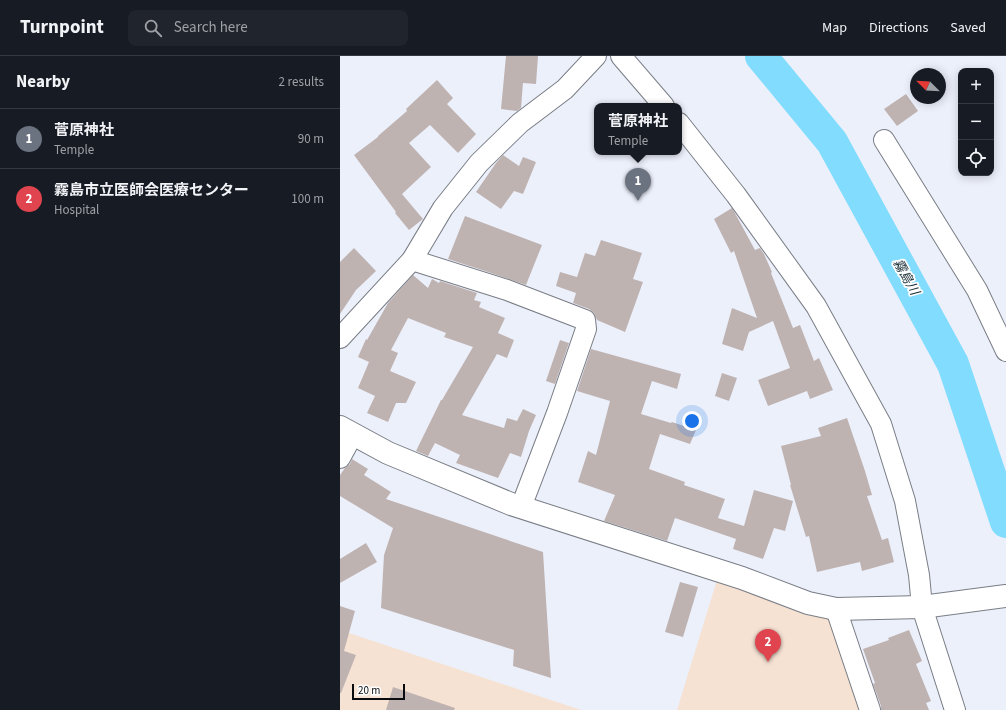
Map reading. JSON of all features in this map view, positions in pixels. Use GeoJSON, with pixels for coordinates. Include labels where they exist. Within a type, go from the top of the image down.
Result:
{"type":"FeatureCollection","features":[{"type":"Feature","properties":{"kind":"street"},"geometry":{"type":"LineString","coordinates":[[340,338],[412,260],[443,208],[479,163],[520,123],[565,89],[596,56]]}},
{"type":"Feature","properties":{"kind":"street"},"geometry":{"type":"LineString","coordinates":[[621,56],[661,103]]}},
{"type":"Feature","properties":{"kind":"street"},"geometry":{"type":"LineString","coordinates":[[682,127],[736,195],[816,306],[881,424],[905,501],[919,575],[922,607],[955,710]]}},
{"type":"Feature","properties":{"kind":"street"},"geometry":{"type":"LineString","coordinates":[[884,140],[978,290],[1006,351]]}},
{"type":"Feature","properties":{"kind":"street"},"geometry":{"type":"LineString","coordinates":[[412,260],[507,290],[585,320],[586,329],[557,413],[521,507]]}},
{"type":"Feature","properties":{"kind":"street"},"geometry":{"type":"LineString","coordinates":[[340,458],[347,431],[388,453],[511,504],[742,578],[808,603],[836,609],[922,607],[1006,596]]}},
{"type":"Feature","properties":{"kind":"street"},"geometry":{"type":"LineString","coordinates":[[836,609],[870,710]]}},
{"type":"Feature","properties":{"kind":"shaded area"},"geometry":{"type":"Polygon","coordinates":[[[717,580],[829,614],[861,710],[677,710],[717,580]]]}},
{"type":"Feature","properties":{"kind":"shaded area"},"geometry":{"type":"Polygon","coordinates":[[[340,630],[581,710],[340,710],[340,630]]]}},
{"type":"Feature","properties":{"kind":"building"},"geometry":{"type":"Polygon","coordinates":[[[506,56],[538,56],[536,84],[523,83],[521,108],[517,111],[501,109],[506,56]]]}},
{"type":"Feature","properties":{"kind":"building"},"geometry":{"type":"Polygon","coordinates":[[[437,80],[453,98],[447,104],[476,134],[458,153],[430,125],[409,143],[431,167],[402,194],[423,219],[409,230],[395,213],[396,212],[354,155],[378,137],[407,111],[406,109],[437,80]]]}},
{"type":"Feature","properties":{"kind":"building"},"geometry":{"type":"Polygon","coordinates":[[[906,94],[910,100],[910,104],[913,104],[918,111],[897,126],[884,109],[906,94]]]}},
{"type":"Feature","properties":{"kind":"building"},"geometry":{"type":"Polygon","coordinates":[[[503,155],[519,166],[523,157],[536,162],[523,194],[514,191],[501,209],[476,192],[503,155]]]}},
{"type":"Feature","properties":{"kind":"building"},"geometry":{"type":"Polygon","coordinates":[[[732,208],[755,250],[760,248],[764,254],[793,328],[800,325],[814,361],[819,358],[833,390],[810,399],[807,391],[768,406],[758,380],[790,368],[773,321],[749,332],[743,351],[722,344],[732,308],[757,318],[734,251],[731,253],[714,219],[732,208]]]}},
{"type":"Feature","properties":{"kind":"building"},"geometry":{"type":"Polygon","coordinates":[[[465,216],[542,245],[526,285],[448,259],[465,216]]]}},
{"type":"Feature","properties":{"kind":"building"},"geometry":{"type":"Polygon","coordinates":[[[601,240],[642,253],[633,279],[643,282],[625,332],[597,320],[594,313],[589,309],[573,303],[576,293],[556,286],[560,272],[577,277],[585,253],[595,256],[601,240]]]}},
{"type":"Feature","properties":{"kind":"building"},"geometry":{"type":"Polygon","coordinates":[[[354,248],[376,271],[356,290],[340,314],[340,262],[354,248]]]}},
{"type":"Feature","properties":{"kind":"building"},"geometry":{"type":"Polygon","coordinates":[[[413,275],[428,288],[432,279],[439,283],[440,281],[477,293],[474,300],[481,302],[479,307],[505,318],[498,333],[514,340],[507,358],[497,354],[462,415],[504,428],[507,418],[517,421],[523,409],[536,415],[529,431],[521,457],[510,453],[498,478],[456,463],[460,455],[435,443],[428,456],[416,451],[441,400],[473,347],[444,337],[446,333],[408,318],[391,350],[398,353],[390,371],[416,382],[406,403],[396,403],[388,422],[367,413],[375,396],[358,388],[369,362],[358,357],[366,339],[367,340],[388,303],[413,275]]]}},
{"type":"Feature","properties":{"kind":"building"},"geometry":{"type":"Polygon","coordinates":[[[560,340],[569,343],[555,384],[546,381],[560,340]]]}},
{"type":"Feature","properties":{"kind":"building"},"geometry":{"type":"Polygon","coordinates":[[[591,349],[681,374],[677,389],[652,381],[641,414],[696,430],[690,444],[660,434],[649,469],[685,482],[684,485],[725,499],[718,518],[744,526],[754,490],[793,501],[785,531],[774,528],[763,559],[733,549],[736,539],[675,518],[667,541],[604,521],[615,495],[578,482],[588,451],[596,455],[610,401],[577,391],[591,349]]]}},
{"type":"Feature","properties":{"kind":"building"},"geometry":{"type":"Polygon","coordinates":[[[722,373],[737,378],[729,401],[715,396],[722,373]]]}},
{"type":"Feature","properties":{"kind":"building"},"geometry":{"type":"Polygon","coordinates":[[[847,418],[872,495],[867,496],[882,540],[888,538],[894,562],[862,571],[860,562],[817,572],[809,536],[806,537],[790,485],[781,446],[821,436],[818,428],[847,418]]]}},
{"type":"Feature","properties":{"kind":"building"},"geometry":{"type":"Polygon","coordinates":[[[352,459],[368,469],[364,475],[391,492],[386,499],[543,552],[551,678],[513,666],[514,650],[381,608],[384,555],[393,528],[340,496],[340,475],[350,464],[352,459]]]}},
{"type":"Feature","properties":{"kind":"building"},"geometry":{"type":"Polygon","coordinates":[[[366,543],[377,562],[340,583],[340,559],[366,543]]]}},
{"type":"Feature","properties":{"kind":"building"},"geometry":{"type":"Polygon","coordinates":[[[680,582],[698,587],[683,637],[665,632],[680,582]]]}},
{"type":"Feature","properties":{"kind":"building"},"geometry":{"type":"Polygon","coordinates":[[[340,606],[355,611],[344,651],[356,655],[341,693],[340,693],[340,606]]]}},
{"type":"Feature","properties":{"kind":"building"},"geometry":{"type":"Polygon","coordinates":[[[909,630],[922,661],[916,664],[931,701],[926,703],[929,710],[881,710],[873,684],[875,683],[863,649],[889,640],[888,638],[909,630]]]}},
{"type":"Feature","properties":{"kind":"building"},"geometry":{"type":"Polygon","coordinates":[[[393,687],[455,708],[454,710],[386,710],[393,687]]]}},
{"type":"Feature","properties":{"kind":"waterway","name":"霧島川"},"geometry":{"type":"LineString","coordinates":[[761,56],[832,142],[953,364],[1006,522]]}},
{"type":"Feature","properties":{"kind":"place","name":"菅原神社"},"geometry":{"type":"Point","coordinates":[638,201]}},
{"type":"Feature","properties":{"kind":"place","name":"霧島市立医師会医療センター"},"geometry":{"type":"Point","coordinates":[768,662]}}]}
